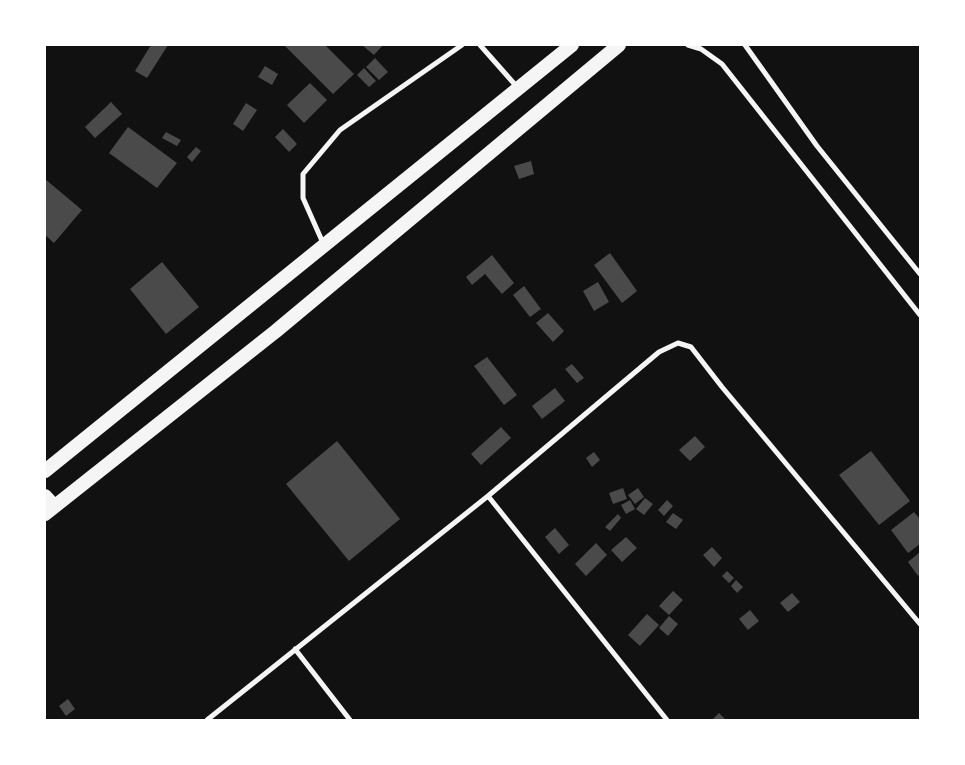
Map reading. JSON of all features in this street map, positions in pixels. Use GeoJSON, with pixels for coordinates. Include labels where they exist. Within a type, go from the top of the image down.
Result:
{"type":"FeatureCollection","features":[{"type":"Feature","properties":{"kind":"highway"},"geometry":{"type":"LineString","coordinates":[[45,471],[572,45]]}},
{"type":"Feature","properties":{"kind":"highway"},"geometry":{"type":"LineString","coordinates":[[48,505],[276,331],[619,45]]}},
{"type":"Feature","properties":{"kind":"street"},"geometry":{"type":"LineString","coordinates":[[324,246],[303,198],[303,174],[340,130],[462,45]]}},
{"type":"Feature","properties":{"kind":"street"},"geometry":{"type":"LineString","coordinates":[[480,45],[519,89]]}},
{"type":"Feature","properties":{"kind":"street"},"geometry":{"type":"LineString","coordinates":[[688,45],[701,49],[722,64],[920,315]]}},
{"type":"Feature","properties":{"kind":"street"},"geometry":{"type":"LineString","coordinates":[[745,45],[817,146],[920,274]]}},
{"type":"Feature","properties":{"kind":"street"},"geometry":{"type":"LineString","coordinates":[[207,720],[488,496],[659,352],[678,343],[691,347],[722,387],[920,624]]}},
{"type":"Feature","properties":{"kind":"street"},"geometry":{"type":"LineString","coordinates":[[488,496],[668,720]]}},
{"type":"Feature","properties":{"kind":"street"},"geometry":{"type":"LineString","coordinates":[[295,650],[350,720]]}},
{"type":"Feature","properties":{"kind":"building"},"geometry":{"type":"Polygon","coordinates":[[[151,45],[168,45],[147,78],[135,71],[151,45]]]}},
{"type":"Feature","properties":{"kind":"building"},"geometry":{"type":"Polygon","coordinates":[[[284,45],[325,45],[354,74],[333,94],[284,45]]]}},
{"type":"Feature","properties":{"kind":"building"},"geometry":{"type":"Polygon","coordinates":[[[362,45],[383,45],[374,55],[362,45]]]}},
{"type":"Feature","properties":{"kind":"building"},"geometry":{"type":"Polygon","coordinates":[[[375,58],[388,72],[379,80],[366,67],[375,58]]]}},
{"type":"Feature","properties":{"kind":"building"},"geometry":{"type":"Polygon","coordinates":[[[265,66],[278,74],[272,85],[258,77],[265,66]]]}},
{"type":"Feature","properties":{"kind":"building"},"geometry":{"type":"Polygon","coordinates":[[[364,68],[376,81],[369,87],[357,75],[364,68]]]}},
{"type":"Feature","properties":{"kind":"building"},"geometry":{"type":"Polygon","coordinates":[[[310,83],[327,100],[304,123],[287,105],[310,83]]]}},
{"type":"Feature","properties":{"kind":"building"},"geometry":{"type":"Polygon","coordinates":[[[111,102],[122,114],[95,138],[85,127],[111,102]]]}},
{"type":"Feature","properties":{"kind":"building"},"geometry":{"type":"Polygon","coordinates":[[[246,103],[257,110],[243,131],[233,124],[246,103]]]}},
{"type":"Feature","properties":{"kind":"building"},"geometry":{"type":"Polygon","coordinates":[[[128,127],[177,163],[157,188],[109,153],[128,127]]]}},
{"type":"Feature","properties":{"kind":"building"},"geometry":{"type":"Polygon","coordinates":[[[283,129],[297,144],[289,152],[275,137],[283,129]]]}},
{"type":"Feature","properties":{"kind":"building"},"geometry":{"type":"Polygon","coordinates":[[[166,132],[181,140],[177,146],[162,138],[166,132]]]}},
{"type":"Feature","properties":{"kind":"building"},"geometry":{"type":"Polygon","coordinates":[[[196,147],[201,151],[192,162],[187,157],[196,147]]]}},
{"type":"Feature","properties":{"kind":"building"},"geometry":{"type":"Polygon","coordinates":[[[531,161],[534,174],[519,179],[514,166],[531,161]]]}},
{"type":"Feature","properties":{"kind":"building"},"geometry":{"type":"Polygon","coordinates":[[[45,179],[82,210],[54,243],[45,235],[45,179]]]}},
{"type":"Feature","properties":{"kind":"building"},"geometry":{"type":"Polygon","coordinates":[[[610,253],[637,291],[622,303],[594,265],[610,253]]]}},
{"type":"Feature","properties":{"kind":"building"},"geometry":{"type":"Polygon","coordinates":[[[492,255],[514,283],[502,294],[485,274],[472,285],[466,277],[492,255]]]}},
{"type":"Feature","properties":{"kind":"building"},"geometry":{"type":"Polygon","coordinates":[[[162,262],[199,307],[166,334],[130,289],[162,262]]]}},
{"type":"Feature","properties":{"kind":"building"},"geometry":{"type":"Polygon","coordinates":[[[598,282],[609,302],[594,311],[583,291],[598,282]]]}},
{"type":"Feature","properties":{"kind":"building"},"geometry":{"type":"Polygon","coordinates":[[[524,286],[541,309],[530,317],[513,295],[524,286]]]}},
{"type":"Feature","properties":{"kind":"building"},"geometry":{"type":"Polygon","coordinates":[[[548,313],[564,331],[553,342],[536,323],[548,313]]]}},
{"type":"Feature","properties":{"kind":"building"},"geometry":{"type":"Polygon","coordinates":[[[487,357],[517,395],[504,405],[474,366],[487,357]]]}},
{"type":"Feature","properties":{"kind":"building"},"geometry":{"type":"Polygon","coordinates":[[[572,364],[584,378],[577,383],[565,369],[572,364]]]}},
{"type":"Feature","properties":{"kind":"building"},"geometry":{"type":"Polygon","coordinates":[[[555,388],[565,401],[542,419],[532,406],[555,388]]]}},
{"type":"Feature","properties":{"kind":"building"},"geometry":{"type":"Polygon","coordinates":[[[501,427],[511,438],[481,465],[471,454],[501,427]]]}},
{"type":"Feature","properties":{"kind":"building"},"geometry":{"type":"Polygon","coordinates":[[[695,436],[705,447],[690,461],[679,450],[695,436]]]}},
{"type":"Feature","properties":{"kind":"building"},"geometry":{"type":"Polygon","coordinates":[[[337,441],[400,519],[349,561],[286,484],[337,441]]]}},
{"type":"Feature","properties":{"kind":"building"},"geometry":{"type":"Polygon","coordinates":[[[871,451],[910,501],[879,525],[839,475],[871,451]]]}},
{"type":"Feature","properties":{"kind":"building"},"geometry":{"type":"Polygon","coordinates":[[[594,452],[600,460],[592,467],[586,458],[594,452]]]}},
{"type":"Feature","properties":{"kind":"building"},"geometry":{"type":"Polygon","coordinates":[[[623,488],[627,499],[613,504],[609,493],[623,488]]]}},
{"type":"Feature","properties":{"kind":"building"},"geometry":{"type":"Polygon","coordinates":[[[638,488],[644,497],[635,504],[628,495],[638,488]]]}},
{"type":"Feature","properties":{"kind":"building"},"geometry":{"type":"Polygon","coordinates":[[[645,498],[653,504],[644,515],[636,509],[645,498]]]}},
{"type":"Feature","properties":{"kind":"building"},"geometry":{"type":"Polygon","coordinates":[[[630,500],[635,509],[626,514],[621,505],[630,500]]]}},
{"type":"Feature","properties":{"kind":"building"},"geometry":{"type":"Polygon","coordinates":[[[667,500],[673,506],[664,516],[658,510],[667,500]]]}},
{"type":"Feature","properties":{"kind":"building"},"geometry":{"type":"Polygon","coordinates":[[[914,512],[920,519],[920,544],[908,553],[891,530],[914,512]]]}},
{"type":"Feature","properties":{"kind":"building"},"geometry":{"type":"Polygon","coordinates":[[[673,513],[683,520],[676,529],[666,522],[673,513]]]}},
{"type":"Feature","properties":{"kind":"building"},"geometry":{"type":"Polygon","coordinates":[[[618,514],[621,518],[610,531],[605,527],[618,514]]]}},
{"type":"Feature","properties":{"kind":"building"},"geometry":{"type":"Polygon","coordinates":[[[555,528],[569,545],[559,554],[545,537],[555,528]]]}},
{"type":"Feature","properties":{"kind":"building"},"geometry":{"type":"Polygon","coordinates":[[[626,537],[637,548],[622,562],[611,550],[626,537]]]}},
{"type":"Feature","properties":{"kind":"building"},"geometry":{"type":"Polygon","coordinates":[[[596,543],[607,555],[586,576],[575,564],[596,543]]]}},
{"type":"Feature","properties":{"kind":"building"},"geometry":{"type":"Polygon","coordinates":[[[712,547],[722,558],[714,567],[703,555],[712,547]]]}},
{"type":"Feature","properties":{"kind":"building"},"geometry":{"type":"Polygon","coordinates":[[[920,552],[920,574],[918,576],[908,562],[920,552]]]}},
{"type":"Feature","properties":{"kind":"building"},"geometry":{"type":"Polygon","coordinates":[[[727,571],[734,578],[729,583],[722,576],[727,571]]]}},
{"type":"Feature","properties":{"kind":"building"},"geometry":{"type":"Polygon","coordinates":[[[736,580],[743,587],[737,593],[731,586],[736,580]]]}},
{"type":"Feature","properties":{"kind":"building"},"geometry":{"type":"Polygon","coordinates":[[[673,591],[683,600],[669,615],[659,606],[673,591]]]}},
{"type":"Feature","properties":{"kind":"building"},"geometry":{"type":"Polygon","coordinates":[[[792,593],[800,602],[788,612],[780,603],[792,593]]]}},
{"type":"Feature","properties":{"kind":"building"},"geometry":{"type":"Polygon","coordinates":[[[750,610],[759,621],[748,630],[739,619],[750,610]]]}},
{"type":"Feature","properties":{"kind":"building"},"geometry":{"type":"Polygon","coordinates":[[[647,614],[659,625],[640,646],[628,635],[647,614]]]}},
{"type":"Feature","properties":{"kind":"building"},"geometry":{"type":"Polygon","coordinates":[[[669,616],[678,624],[668,636],[659,628],[669,616]]]}},
{"type":"Feature","properties":{"kind":"building"},"geometry":{"type":"Polygon","coordinates":[[[68,699],[75,709],[66,716],[59,706],[68,699]]]}},
{"type":"Feature","properties":{"kind":"building"},"geometry":{"type":"Polygon","coordinates":[[[719,713],[726,720],[712,720],[719,713]]]}}]}
